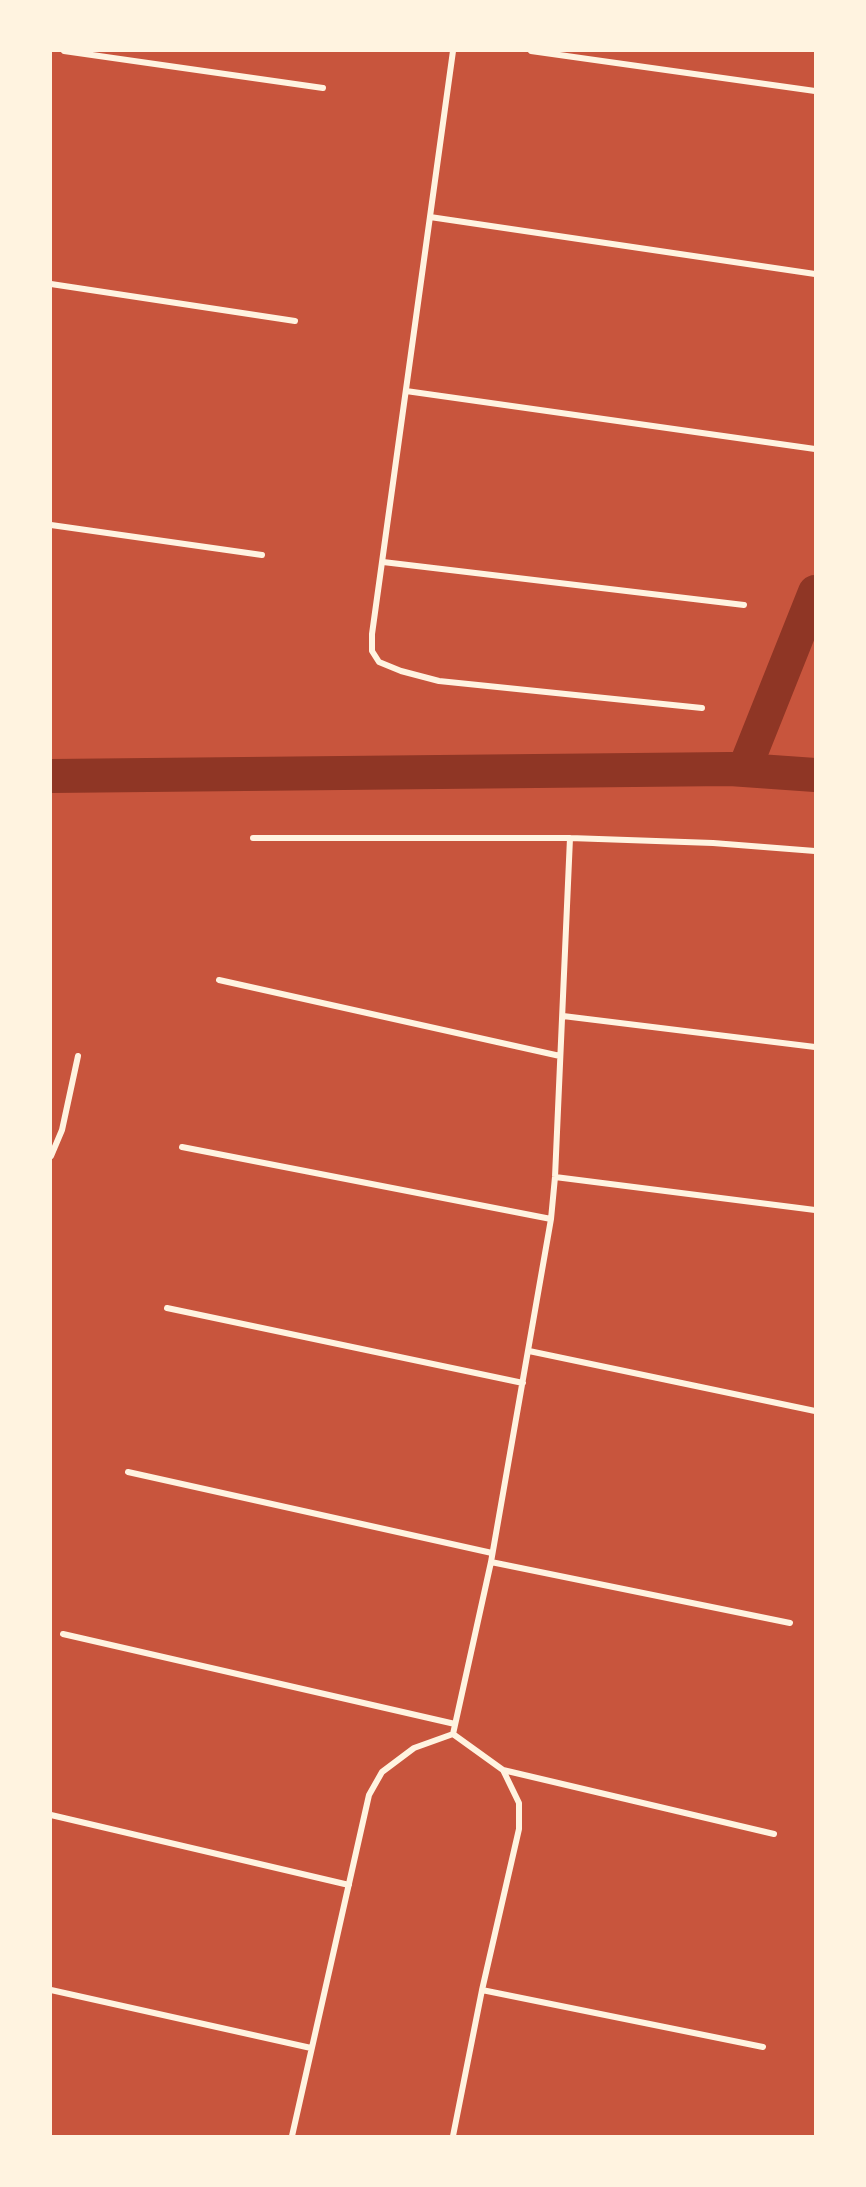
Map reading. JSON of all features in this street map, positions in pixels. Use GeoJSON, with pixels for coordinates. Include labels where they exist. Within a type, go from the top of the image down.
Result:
{"type":"FeatureCollection","features":[{"type":"Feature","properties":{"kind":"street"},"geometry":{"type":"LineString","coordinates":[[64,51],[323,88]]}},
{"type":"Feature","properties":{"kind":"street"},"geometry":{"type":"LineString","coordinates":[[453,51],[384,562],[372,634],[372,651],[379,662],[401,671],[439,681],[702,708]]}},
{"type":"Feature","properties":{"kind":"street"},"geometry":{"type":"LineString","coordinates":[[531,51],[815,91]]}},
{"type":"Feature","properties":{"kind":"street"},"geometry":{"type":"LineString","coordinates":[[430,217],[815,274]]}},
{"type":"Feature","properties":{"kind":"street"},"geometry":{"type":"LineString","coordinates":[[51,284],[295,321]]}},
{"type":"Feature","properties":{"kind":"street"},"geometry":{"type":"LineString","coordinates":[[406,390],[815,449]]}},
{"type":"Feature","properties":{"kind":"street"},"geometry":{"type":"LineString","coordinates":[[51,525],[261,555]]}},
{"type":"Feature","properties":{"kind":"street"},"geometry":{"type":"LineString","coordinates":[[384,562],[744,605]]}},
{"type":"Feature","properties":{"kind":"street"},"geometry":{"type":"LineString","coordinates":[[253,838],[570,838],[713,843],[815,851]]}},
{"type":"Feature","properties":{"kind":"street"},"geometry":{"type":"LineString","coordinates":[[453,1734],[491,1562],[551,1219],[555,1177],[570,838]]}},
{"type":"Feature","properties":{"kind":"street"},"geometry":{"type":"LineString","coordinates":[[219,980],[560,1056]]}},
{"type":"Feature","properties":{"kind":"street"},"geometry":{"type":"LineString","coordinates":[[562,1016],[815,1047]]}},
{"type":"Feature","properties":{"kind":"street"},"geometry":{"type":"LineString","coordinates":[[51,1156],[62,1130],[78,1056]]}},
{"type":"Feature","properties":{"kind":"street"},"geometry":{"type":"LineString","coordinates":[[182,1147],[551,1219]]}},
{"type":"Feature","properties":{"kind":"street"},"geometry":{"type":"LineString","coordinates":[[555,1177],[815,1210]]}},
{"type":"Feature","properties":{"kind":"street"},"geometry":{"type":"LineString","coordinates":[[167,1308],[523,1383]]}},
{"type":"Feature","properties":{"kind":"street"},"geometry":{"type":"LineString","coordinates":[[529,1351],[815,1411]]}},
{"type":"Feature","properties":{"kind":"street"},"geometry":{"type":"LineString","coordinates":[[128,1472],[492,1553]]}},
{"type":"Feature","properties":{"kind":"street"},"geometry":{"type":"LineString","coordinates":[[491,1562],[790,1623]]}},
{"type":"Feature","properties":{"kind":"street"},"geometry":{"type":"LineString","coordinates":[[63,1634],[455,1724]]}},
{"type":"Feature","properties":{"kind":"street"},"geometry":{"type":"LineString","coordinates":[[453,1734],[503,1770],[774,1834]]}},
{"type":"Feature","properties":{"kind":"street"},"geometry":{"type":"LineString","coordinates":[[292,2136],[369,1796],[382,1772],[414,1748],[453,1734]]}},
{"type":"Feature","properties":{"kind":"street"},"geometry":{"type":"LineString","coordinates":[[453,2136],[482,1990],[519,1829],[519,1803],[503,1770]]}},
{"type":"Feature","properties":{"kind":"street"},"geometry":{"type":"LineString","coordinates":[[51,1815],[349,1885]]}},
{"type":"Feature","properties":{"kind":"street"},"geometry":{"type":"LineString","coordinates":[[51,1990],[311,2048]]}},
{"type":"Feature","properties":{"kind":"street"},"geometry":{"type":"LineString","coordinates":[[482,1990],[764,2047]]}},
{"type":"Feature","properties":{"kind":"waterway"},"geometry":{"type":"LineString","coordinates":[[744,770],[815,592]]}},
{"type":"Feature","properties":{"kind":"waterway"},"geometry":{"type":"LineString","coordinates":[[51,776],[730,769],[815,775]]}}]}
